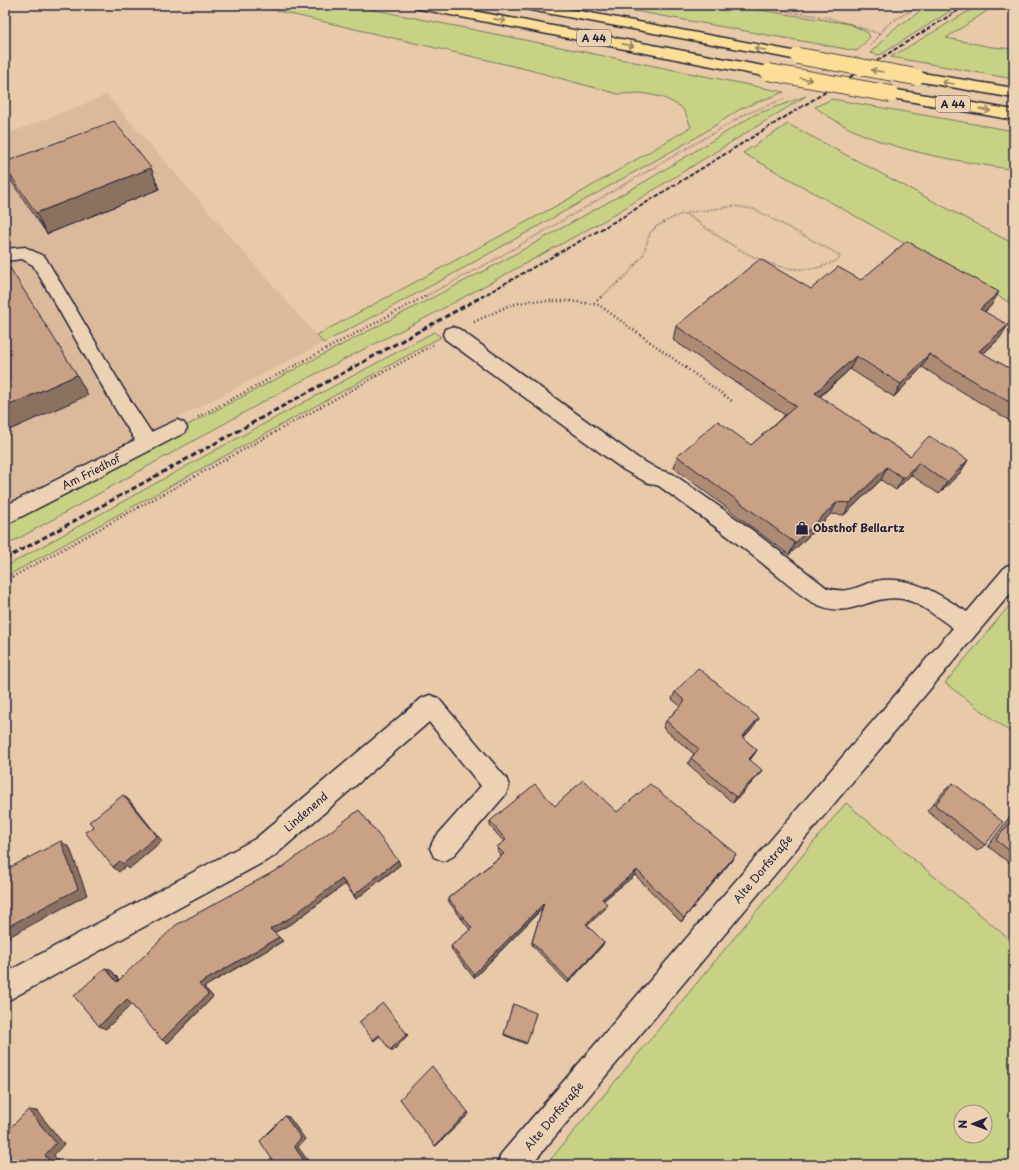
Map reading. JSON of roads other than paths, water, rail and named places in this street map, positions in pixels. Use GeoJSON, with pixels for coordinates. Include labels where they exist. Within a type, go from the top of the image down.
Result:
{"type":"FeatureCollection","features":[{"type":"Feature","properties":{"kind":"highway","name":"A 44"},"geometry":{"type":"LineString","coordinates":[[420,5],[768,72],[1014,115]]}},
{"type":"Feature","properties":{"kind":"highway","name":"A 44"},"geometry":{"type":"LineString","coordinates":[[525,5],[916,78],[1014,93]]}},
{"type":"Feature","properties":{"kind":"street"},"geometry":{"type":"LineString","coordinates":[[5,255],[25,253],[39,261],[82,331],[123,405],[148,443]]}},
{"type":"Feature","properties":{"kind":"street"},"geometry":{"type":"LineString","coordinates":[[452,334],[632,464],[672,485],[740,533],[820,595],[839,601],[851,600],[882,589],[906,590],[935,604],[969,626]]}},
{"type":"Feature","properties":{"kind":"street","name":"Am Friedhof"},"geometry":{"type":"LineString","coordinates":[[5,516],[177,428]]}},
{"type":"Feature","properties":{"kind":"street","name":"Alte Dorfstraße"},"geometry":{"type":"LineString","coordinates":[[512,1165],[1014,573]]}},
{"type":"Feature","properties":{"kind":"street","name":"Lindenend"},"geometry":{"type":"LineString","coordinates":[[5,988],[264,848],[430,706],[497,786],[443,848]]}},
{"type":"Feature","properties":{"kind":"railway"},"geometry":{"type":"LineString","coordinates":[[481,297],[626,215],[967,5]]}},
{"type":"Feature","properties":{"kind":"railway"},"geometry":{"type":"LineString","coordinates":[[5,559],[483,296]]}},
{"type":"Feature","properties":{"kind":"place","name":"Obsthof Bellartz"},"geometry":{"type":"Point","coordinates":[802,528]}}]}
